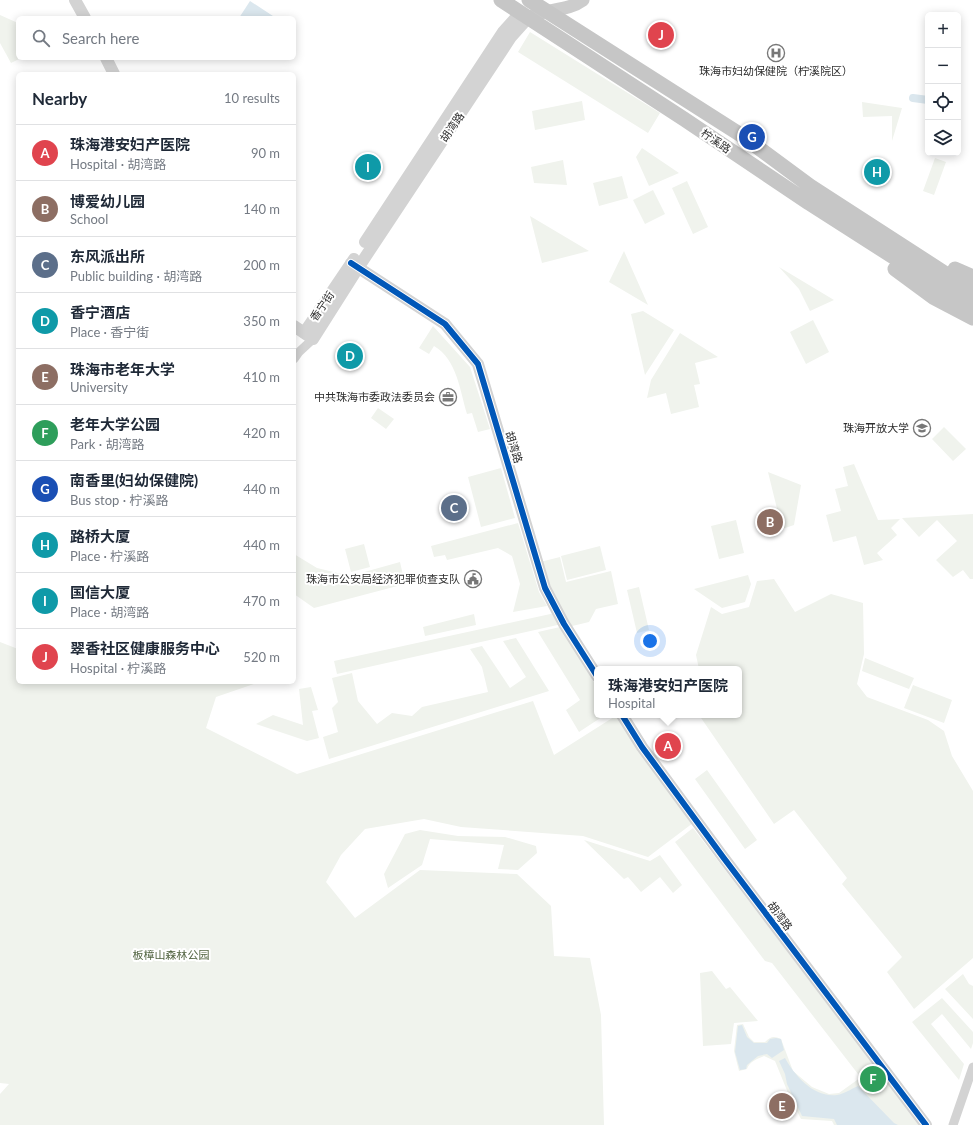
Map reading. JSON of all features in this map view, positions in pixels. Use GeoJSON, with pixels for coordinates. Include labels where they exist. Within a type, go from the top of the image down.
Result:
{"type":"FeatureCollection","features":[{"type":"Feature","properties":{"kind":"main road","name":"柠溪路"},"geometry":{"type":"LineString","coordinates":[[500,0],[808,203],[953,295],[973,305]]}},
{"type":"Feature","properties":{"kind":"main road"},"geometry":{"type":"LineString","coordinates":[[524,16],[569,7],[584,0]]}},
{"type":"Feature","properties":{"kind":"main road","name":"柠溪路"},"geometry":{"type":"LineString","coordinates":[[531,1],[740,135],[810,186],[973,290]]}},
{"type":"Feature","properties":{"kind":"main road"},"geometry":{"type":"LineString","coordinates":[[524,16],[531,1]]}},
{"type":"Feature","properties":{"kind":"main road"},"geometry":{"type":"LineString","coordinates":[[569,7],[570,19],[591,40]]}},
{"type":"Feature","properties":{"kind":"main road"},"geometry":{"type":"LineString","coordinates":[[614,74],[623,60]]}},
{"type":"Feature","properties":{"kind":"main road"},"geometry":{"type":"LineString","coordinates":[[810,186],[876,217],[955,270],[973,278]]}},
{"type":"Feature","properties":{"kind":"main road"},"geometry":{"type":"LineString","coordinates":[[808,203],[836,228],[933,297],[973,318]]}},
{"type":"Feature","properties":{"kind":"street"},"geometry":{"type":"LineString","coordinates":[[75,0],[84,16]]}},
{"type":"Feature","properties":{"kind":"street","name":"胡湾路"},"geometry":{"type":"LineString","coordinates":[[524,16],[503,32],[354,265],[445,324],[478,364],[545,588],[564,624],[594,671]]}},
{"type":"Feature","properties":{"kind":"street"},"geometry":{"type":"LineString","coordinates":[[107,60],[113,72]]}},
{"type":"Feature","properties":{"kind":"street","name":"香宁街"},"geometry":{"type":"LineString","coordinates":[[297,355],[304,333],[354,265]]}},
{"type":"Feature","properties":{"kind":"street","name":"胡湾路"},"geometry":{"type":"LineString","coordinates":[[624,718],[642,747],[722,857],[926,1125]]}},
{"type":"Feature","properties":{"kind":"street"},"geometry":{"type":"LineString","coordinates":[[953,1125],[973,1067]]}},
{"type":"Feature","properties":{"kind":"green space"},"geometry":{"type":"Polygon","coordinates":[[[0,15],[16,22],[17,60],[11,63],[0,43],[0,15]]]}},
{"type":"Feature","properties":{"kind":"green space"},"geometry":{"type":"Polygon","coordinates":[[[530,32],[660,113],[648,133],[518,52],[530,32]]]}},
{"type":"Feature","properties":{"kind":"green space"},"geometry":{"type":"Polygon","coordinates":[[[582,101],[585,120],[535,130],[532,111],[582,101]]]}},
{"type":"Feature","properties":{"kind":"green space"},"geometry":{"type":"Polygon","coordinates":[[[862,102],[902,108],[892,141],[892,116],[863,117],[862,102]]]}},
{"type":"Feature","properties":{"kind":"green space"},"geometry":{"type":"Polygon","coordinates":[[[642,148],[679,173],[649,186],[636,157],[642,148]]]}},
{"type":"Feature","properties":{"kind":"green space"},"geometry":{"type":"Polygon","coordinates":[[[935,158],[946,162],[934,195],[923,191],[935,158]]]}},
{"type":"Feature","properties":{"kind":"green space"},"geometry":{"type":"Polygon","coordinates":[[[563,160],[567,185],[534,183],[531,167],[563,160]]]}},
{"type":"Feature","properties":{"kind":"green space"},"geometry":{"type":"Polygon","coordinates":[[[622,176],[628,198],[599,206],[593,183],[622,176]]]}},
{"type":"Feature","properties":{"kind":"green space"},"geometry":{"type":"Polygon","coordinates":[[[687,181],[708,227],[693,234],[672,188],[687,181]]]}},
{"type":"Feature","properties":{"kind":"green space"},"geometry":{"type":"Polygon","coordinates":[[[653,190],[665,214],[645,224],[633,200],[653,190]]]}},
{"type":"Feature","properties":{"kind":"green space"},"geometry":{"type":"Polygon","coordinates":[[[530,216],[589,251],[542,263],[530,216]]]}},
{"type":"Feature","properties":{"kind":"green space"},"geometry":{"type":"Polygon","coordinates":[[[624,251],[648,305],[609,282],[624,251]]]}},
{"type":"Feature","properties":{"kind":"green space"},"geometry":{"type":"Polygon","coordinates":[[[779,267],[834,300],[810,311],[799,289],[779,267]]]}},
{"type":"Feature","properties":{"kind":"green space"},"geometry":{"type":"Polygon","coordinates":[[[643,311],[674,330],[645,375],[631,314],[643,311]]]}},
{"type":"Feature","properties":{"kind":"green space"},"geometry":{"type":"Polygon","coordinates":[[[813,320],[829,352],[806,364],[790,332],[813,320]]]}},
{"type":"Feature","properties":{"kind":"green space"},"geometry":{"type":"Polygon","coordinates":[[[433,326],[470,367],[490,429],[478,432],[472,413],[467,414],[460,386],[453,367],[442,352],[434,346],[429,354],[419,348],[433,326]]]}},
{"type":"Feature","properties":{"kind":"green space"},"geometry":{"type":"Polygon","coordinates":[[[680,333],[718,357],[695,363],[700,384],[694,385],[699,407],[671,414],[666,393],[647,398],[651,380],[680,333]]]}},
{"type":"Feature","properties":{"kind":"green space"},"geometry":{"type":"Polygon","coordinates":[[[378,408],[394,419],[386,429],[371,418],[378,408]]]}},
{"type":"Feature","properties":{"kind":"green space"},"geometry":{"type":"Polygon","coordinates":[[[944,427],[966,449],[953,461],[932,439],[944,427]]]}},
{"type":"Feature","properties":{"kind":"green space"},"geometry":{"type":"Polygon","coordinates":[[[854,464],[878,520],[900,519],[891,528],[897,535],[877,553],[883,560],[864,565],[856,536],[833,542],[826,515],[841,511],[835,489],[848,486],[843,467],[854,464]]]}},
{"type":"Feature","properties":{"kind":"green space"},"geometry":{"type":"Polygon","coordinates":[[[501,468],[515,518],[481,527],[468,477],[501,468]]]}},
{"type":"Feature","properties":{"kind":"green space"},"geometry":{"type":"Polygon","coordinates":[[[768,472],[801,485],[794,525],[782,529],[768,472]]]}},
{"type":"Feature","properties":{"kind":"green space"},"geometry":{"type":"Polygon","coordinates":[[[973,514],[973,579],[970,579],[963,570],[953,577],[936,560],[957,541],[937,520],[919,537],[902,518],[973,514]]]}},
{"type":"Feature","properties":{"kind":"green space"},"geometry":{"type":"Polygon","coordinates":[[[736,520],[744,553],[719,559],[711,526],[736,520]]]}},
{"type":"Feature","properties":{"kind":"green space"},"geometry":{"type":"Polygon","coordinates":[[[518,523],[539,592],[547,606],[513,612],[520,584],[512,556],[498,548],[447,560],[445,555],[434,557],[431,546],[518,523]]]}},
{"type":"Feature","properties":{"kind":"green space"},"geometry":{"type":"Polygon","coordinates":[[[364,544],[370,567],[351,572],[345,549],[364,544]]]}},
{"type":"Feature","properties":{"kind":"green space"},"geometry":{"type":"Polygon","coordinates":[[[600,546],[606,570],[567,580],[561,556],[600,546]]]}},
{"type":"Feature","properties":{"kind":"green space"},"geometry":{"type":"Polygon","coordinates":[[[296,555],[317,568],[350,576],[400,562],[405,584],[314,608],[296,595],[296,555]]]}},
{"type":"Feature","properties":{"kind":"green space"},"geometry":{"type":"Polygon","coordinates":[[[560,557],[566,582],[611,571],[618,604],[596,609],[589,622],[568,627],[540,562],[560,557]]]}},
{"type":"Feature","properties":{"kind":"green space"},"geometry":{"type":"Polygon","coordinates":[[[748,575],[751,584],[745,602],[722,608],[694,589],[748,575]]]}},
{"type":"Feature","properties":{"kind":"green space"},"geometry":{"type":"Polygon","coordinates":[[[774,579],[795,612],[831,594],[863,603],[864,654],[857,684],[867,697],[928,720],[944,731],[952,756],[973,791],[973,958],[914,1009],[887,972],[902,957],[842,884],[847,878],[794,810],[774,824],[701,718],[742,718],[742,666],[698,666],[696,655],[711,607],[722,614],[749,607],[757,581],[774,579]]]}},
{"type":"Feature","properties":{"kind":"green space"},"geometry":{"type":"Polygon","coordinates":[[[639,587],[649,630],[637,633],[627,590],[639,587]]]}},
{"type":"Feature","properties":{"kind":"green space"},"geometry":{"type":"Polygon","coordinates":[[[555,613],[562,624],[337,674],[334,661],[555,613]]]}},
{"type":"Feature","properties":{"kind":"green space"},"geometry":{"type":"Polygon","coordinates":[[[474,614],[476,625],[425,636],[423,627],[474,614]]]}},
{"type":"Feature","properties":{"kind":"green space"},"geometry":{"type":"Polygon","coordinates":[[[560,627],[594,682],[594,718],[600,718],[579,732],[566,710],[580,700],[538,632],[560,627]]]}},
{"type":"Feature","properties":{"kind":"green space"},"geometry":{"type":"Polygon","coordinates":[[[516,638],[549,691],[329,759],[323,737],[338,732],[332,708],[338,702],[332,678],[352,673],[358,701],[377,724],[392,713],[412,716],[422,707],[488,692],[482,667],[470,649],[482,646],[510,688],[526,677],[503,641],[516,638]]]}},
{"type":"Feature","properties":{"kind":"green space","name":"板樟山森林公园"},"geometry":{"type":"Polygon","coordinates":[[[0,642],[16,648],[16,684],[254,684],[216,697],[206,728],[297,774],[533,701],[554,755],[612,718],[619,718],[693,823],[648,857],[583,836],[461,827],[424,819],[365,829],[341,855],[326,882],[355,918],[420,870],[517,874],[551,906],[554,956],[590,958],[601,1015],[604,1125],[0,1125],[0,1094],[9,1084],[0,1083],[0,642]]]}},
{"type":"Feature","properties":{"kind":"green space"},"geometry":{"type":"Polygon","coordinates":[[[865,658],[914,678],[909,689],[862,671],[865,658]]]}},
{"type":"Feature","properties":{"kind":"green space"},"geometry":{"type":"Polygon","coordinates":[[[913,685],[952,700],[944,723],[904,708],[913,685]]]}},
{"type":"Feature","properties":{"kind":"green space"},"geometry":{"type":"Polygon","coordinates":[[[311,687],[318,710],[312,711],[319,738],[307,741],[256,724],[273,715],[303,725],[299,689],[311,687]]]}},
{"type":"Feature","properties":{"kind":"green space"},"geometry":{"type":"Polygon","coordinates":[[[707,770],[757,840],[745,849],[695,779],[707,770]]]}},
{"type":"Feature","properties":{"kind":"green space"},"geometry":{"type":"Polygon","coordinates":[[[693,828],[873,1064],[858,1074],[772,963],[765,961],[675,842],[693,828]]]}},
{"type":"Feature","properties":{"kind":"green space"},"geometry":{"type":"Polygon","coordinates":[[[420,830],[458,836],[505,837],[536,846],[537,853],[518,870],[498,869],[504,845],[430,839],[422,865],[388,888],[384,874],[405,834],[420,830]]]}},
{"type":"Feature","properties":{"kind":"green space"},"geometry":{"type":"Polygon","coordinates":[[[584,840],[650,861],[660,855],[682,885],[673,893],[660,877],[641,892],[628,877],[624,879],[584,840]]]}},
{"type":"Feature","properties":{"kind":"green space"},"geometry":{"type":"Polygon","coordinates":[[[712,971],[726,989],[730,987],[758,1021],[734,1023],[731,1044],[703,1046],[700,973],[712,971]]]}},
{"type":"Feature","properties":{"kind":"green space"},"geometry":{"type":"Polygon","coordinates":[[[963,974],[969,984],[973,986],[973,1019],[945,989],[963,974]]]}},
{"type":"Feature","properties":{"kind":"green space"},"geometry":{"type":"Polygon","coordinates":[[[942,998],[973,1032],[973,1043],[971,1049],[942,1014],[931,1024],[964,1064],[959,1080],[912,1022],[942,998]]]}},
{"type":"Feature","properties":{"kind":"green space"},"geometry":{"type":"Polygon","coordinates":[[[743,1024],[749,1037],[754,1042],[765,1042],[773,1037],[781,1039],[793,1071],[812,1087],[829,1094],[839,1093],[878,1065],[924,1125],[834,1125],[832,1121],[801,1119],[788,1093],[775,1061],[764,1056],[751,1063],[747,1069],[739,1071],[734,1051],[737,1025],[743,1024]]]}},
{"type":"Feature","properties":{"kind":"shaded area"},"geometry":{"type":"Polygon","coordinates":[[[250,1],[273,16],[240,16],[250,1]]]}},
{"type":"Feature","properties":{"kind":"shaded area"},"geometry":{"type":"Polygon","coordinates":[[[742,1025],[747,1037],[754,1043],[767,1043],[770,1039],[781,1039],[784,1050],[772,1058],[767,1054],[758,1056],[747,1065],[746,1069],[740,1070],[735,1052],[738,1026],[742,1025]]]}},
{"type":"Feature","properties":{"kind":"shaded area"},"geometry":{"type":"Polygon","coordinates":[[[785,1058],[794,1072],[806,1084],[821,1093],[837,1095],[845,1093],[858,1086],[894,1123],[898,1125],[837,1125],[834,1119],[802,1116],[787,1084],[785,1074],[779,1061],[785,1058]]]}},
{"type":"Feature","properties":{"kind":"waterway"},"geometry":{"type":"LineString","coordinates":[[913,98],[925,100]]}},
{"type":"Feature","properties":{"kind":"cycle path"},"geometry":{"type":"LineString","coordinates":[[351,263],[445,324],[478,364],[545,588],[564,624],[594,671]]}},
{"type":"Feature","properties":{"kind":"cycle path"},"geometry":{"type":"LineString","coordinates":[[624,718],[642,747],[723,857],[926,1125]]}},
{"type":"Feature","properties":{"kind":"place","name":"翠香社区健康服务中心"},"geometry":{"type":"Point","coordinates":[661,35]}},
{"type":"Feature","properties":{"kind":"place","name":"珠海市妇幼保健院（柠溪院区）"},"geometry":{"type":"Point","coordinates":[776,53]}},
{"type":"Feature","properties":{"kind":"place","name":"南香里(妇幼保健院)"},"geometry":{"type":"Point","coordinates":[752,137]}},
{"type":"Feature","properties":{"kind":"place","name":"国信大厦"},"geometry":{"type":"Point","coordinates":[368,167]}},
{"type":"Feature","properties":{"kind":"place","name":"路桥大厦"},"geometry":{"type":"Point","coordinates":[877,172]}},
{"type":"Feature","properties":{"kind":"place","name":"香宁酒店"},"geometry":{"type":"Point","coordinates":[350,356]}},
{"type":"Feature","properties":{"kind":"place","name":"中共珠海市委政法委员会"},"geometry":{"type":"Point","coordinates":[448,397]}},
{"type":"Feature","properties":{"kind":"place","name":"珠海开放大学"},"geometry":{"type":"Point","coordinates":[922,428]}},
{"type":"Feature","properties":{"kind":"place","name":"东风派出所"},"geometry":{"type":"Point","coordinates":[454,508]}},
{"type":"Feature","properties":{"kind":"place","name":"博爱幼儿园"},"geometry":{"type":"Point","coordinates":[770,522]}},
{"type":"Feature","properties":{"kind":"place","name":"珠海市公安局经济犯罪侦查支队"},"geometry":{"type":"Point","coordinates":[473,579]}},
{"type":"Feature","properties":{"kind":"place","name":"珠海港安妇产医院"},"geometry":{"type":"Point","coordinates":[668,746]}},
{"type":"Feature","properties":{"kind":"place","name":"老年大学公园"},"geometry":{"type":"Point","coordinates":[873,1079]}},
{"type":"Feature","properties":{"kind":"place","name":"珠海市老年大学"},"geometry":{"type":"Point","coordinates":[782,1106]}}]}
